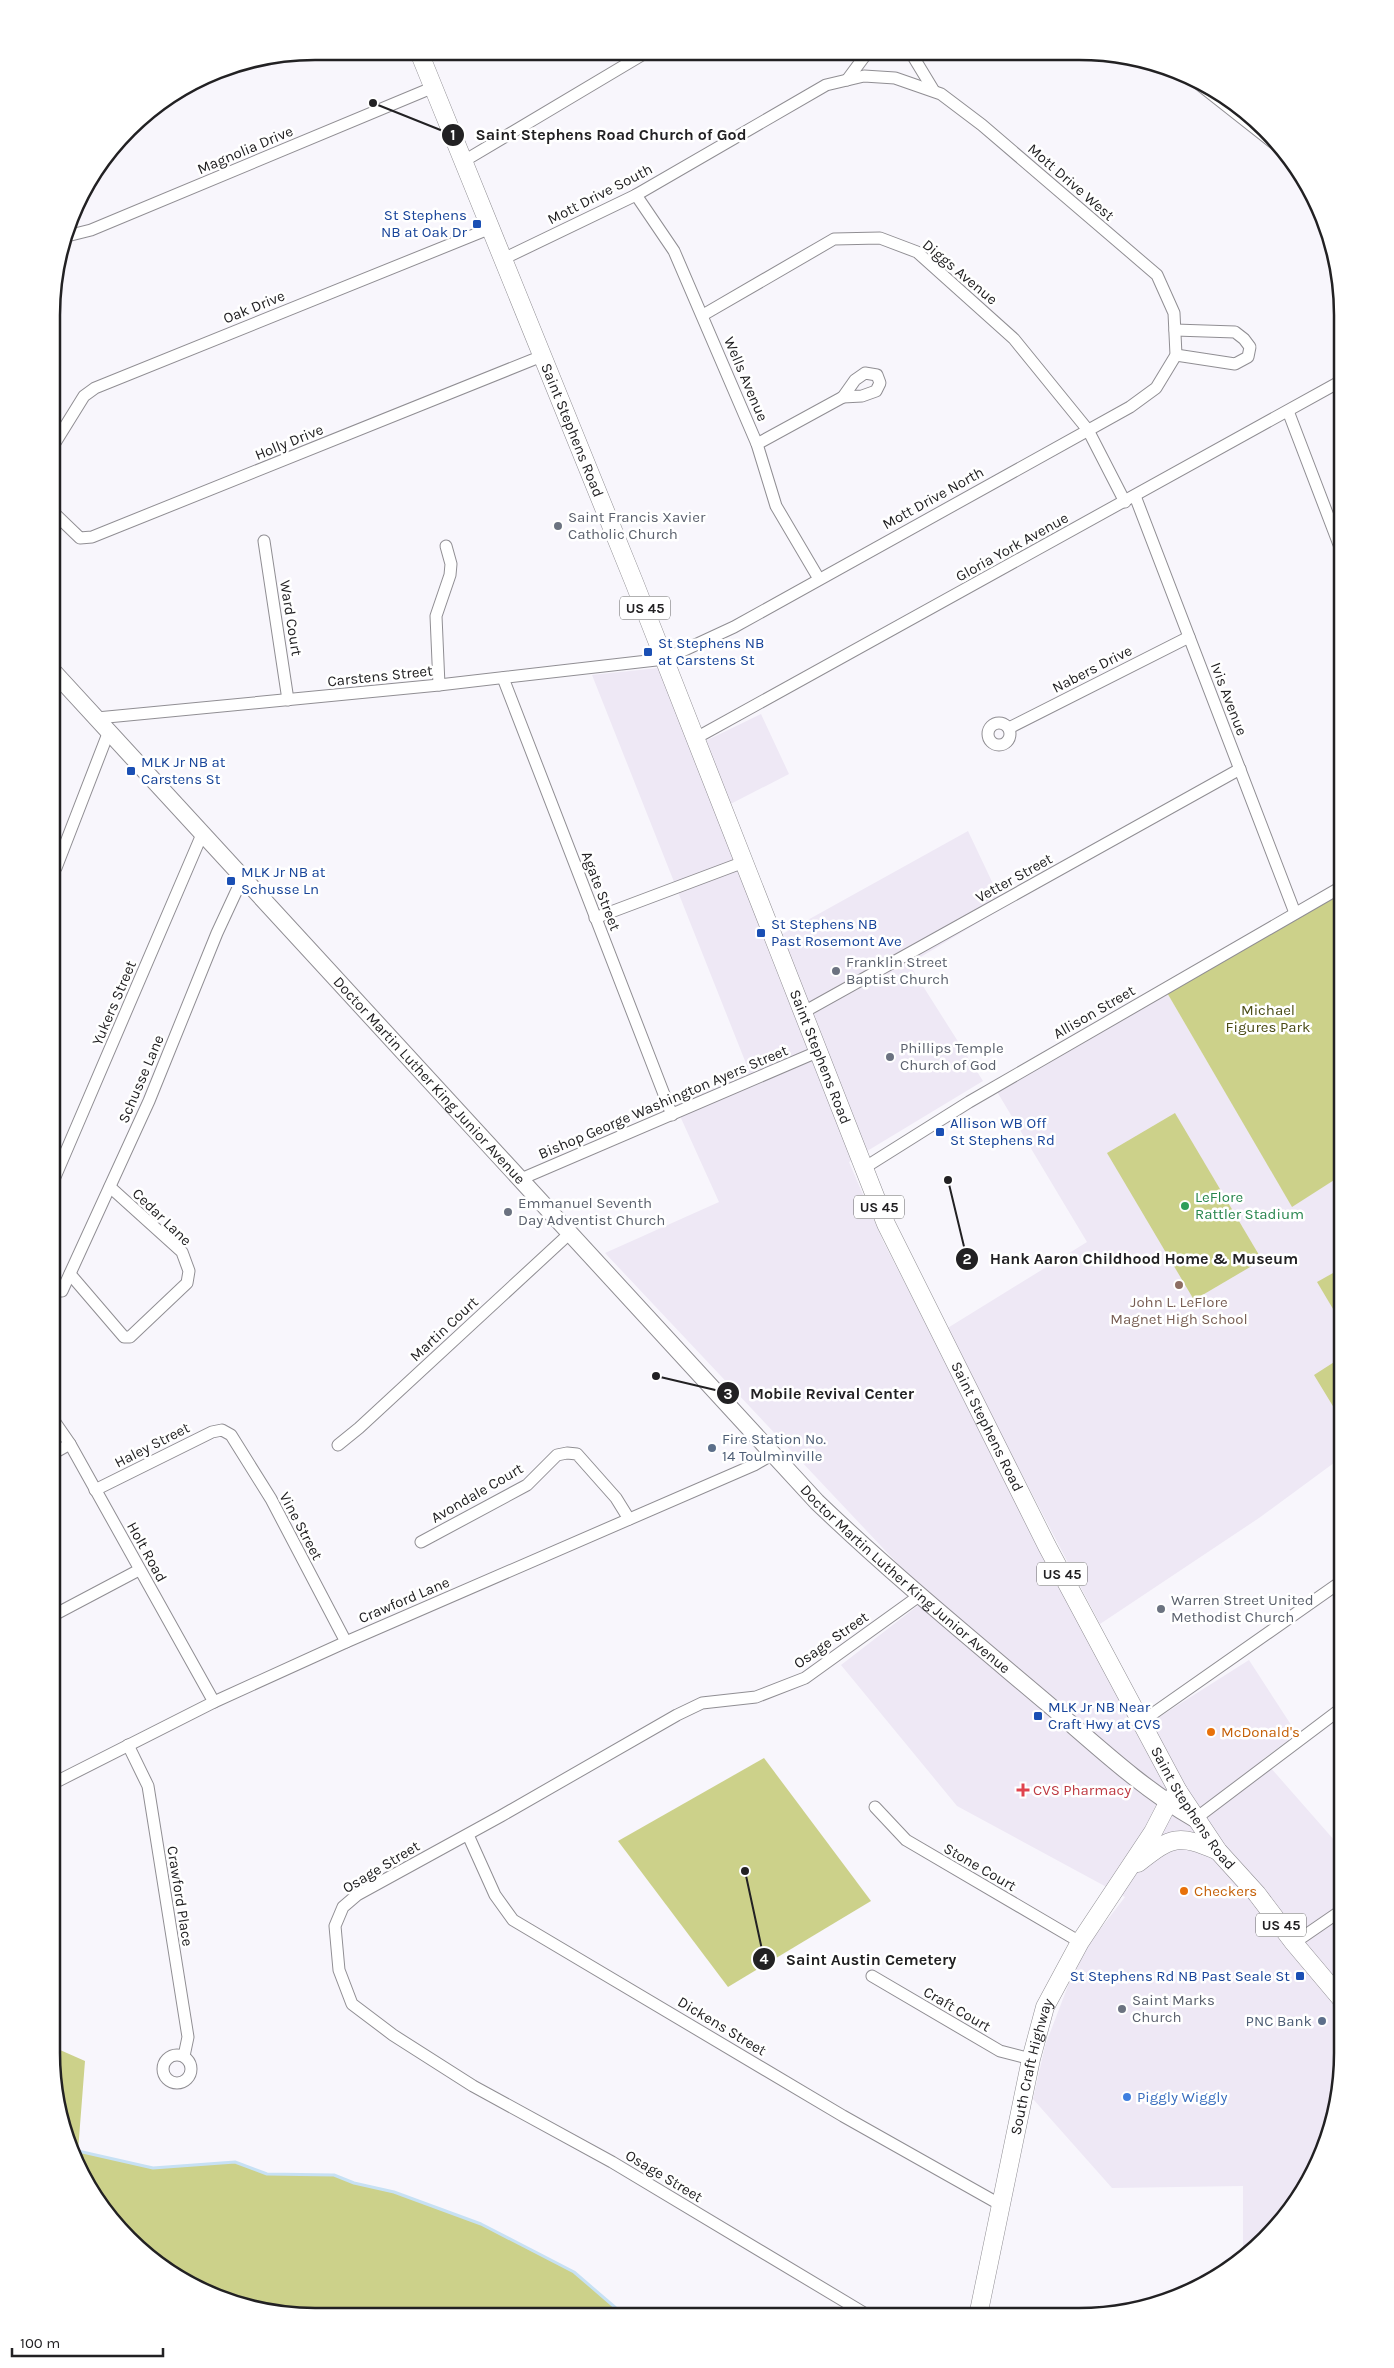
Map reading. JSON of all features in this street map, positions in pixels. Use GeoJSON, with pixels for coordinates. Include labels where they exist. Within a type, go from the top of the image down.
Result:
{"type":"FeatureCollection","features":[{"type":"Feature","properties":{"kind":"main road","name":"Saint Stephens Road"},"geometry":{"type":"LineString","coordinates":[[422,60],[665,660],[886,1224],[994,1443],[1141,1722],[1173,1797],[1195,1819],[1218,1851],[1257,1894],[1294,1943],[1334,1990]]}},
{"type":"Feature","properties":{"kind":"main road","name":"Doctor Martin Luther King Junior Avenue"},"geometry":{"type":"LineString","coordinates":[[60,678],[817,1502],[919,1596],[1173,1797]]}},
{"type":"Feature","properties":{"kind":"main road","name":"South Craft Highway"},"geometry":{"type":"LineString","coordinates":[[980,2308],[1031,2059],[1045,2007],[1080,1942],[1153,1832],[1173,1797]]}},
{"type":"Feature","properties":{"kind":"main road"},"geometry":{"type":"LineString","coordinates":[[1127,1872],[1156,1849],[1179,1839],[1192,1840],[1218,1851]]}},
{"type":"Feature","properties":{"kind":"street"},"geometry":{"type":"LineString","coordinates":[[464,161],[634,60]]}},
{"type":"Feature","properties":{"kind":"street"},"geometry":{"type":"LineString","coordinates":[[847,80],[863,60]]}},
{"type":"Feature","properties":{"kind":"street"},"geometry":{"type":"LineString","coordinates":[[915,60],[934,91]]}},
{"type":"Feature","properties":{"kind":"street","name":"Mott Drive West"},"geometry":{"type":"LineString","coordinates":[[760,122],[826,85],[864,76],[895,78],[941,94],[982,125],[1157,275],[1174,313],[1175,330]]}},
{"type":"Feature","properties":{"kind":"street","name":"Magnolia Drive"},"geometry":{"type":"LineString","coordinates":[[74,234],[100,226],[434,88]]}},
{"type":"Feature","properties":{"kind":"street","name":"Mott Drive South"},"geometry":{"type":"LineString","coordinates":[[503,259],[636,195],[760,122]]}},
{"type":"Feature","properties":{"kind":"street","name":"Wells Avenue"},"geometry":{"type":"LineString","coordinates":[[636,195],[674,252],[703,315],[756,444],[776,506],[819,578]]}},
{"type":"Feature","properties":{"kind":"street","name":"Oak Drive"},"geometry":{"type":"LineString","coordinates":[[60,435],[84,396],[95,388],[491,228]]}},
{"type":"Feature","properties":{"kind":"street","name":"Diggs Avenue"},"geometry":{"type":"LineString","coordinates":[[703,315],[834,240],[852,237],[880,238],[916,252],[1014,339],[1088,430],[1125,502]]}},
{"type":"Feature","properties":{"kind":"street"},"geometry":{"type":"LineString","coordinates":[[1175,330],[1235,332],[1250,347],[1248,357],[1235,364],[1176,355],[1175,330]]}},
{"type":"Feature","properties":{"kind":"street","name":"Mott Drive North"},"geometry":{"type":"LineString","coordinates":[[665,660],[734,627],[819,578],[1130,407],[1156,388],[1176,355]]}},
{"type":"Feature","properties":{"kind":"street","name":"Holly Drive"},"geometry":{"type":"LineString","coordinates":[[60,519],[80,538],[92,537],[542,356]]}},
{"type":"Feature","properties":{"kind":"street","name":"Gloria York Avenue"},"geometry":{"type":"LineString","coordinates":[[696,738],[1334,385]]}},
{"type":"Feature","properties":{"kind":"street"},"geometry":{"type":"LineString","coordinates":[[756,444],[843,397]]}},
{"type":"Feature","properties":{"kind":"street"},"geometry":{"type":"LineString","coordinates":[[1288,411],[1334,531]]}},
{"type":"Feature","properties":{"kind":"street","name":"Ivis Avenue"},"geometry":{"type":"LineString","coordinates":[[1135,496],[1295,914]]}},
{"type":"Feature","properties":{"kind":"street","name":"Ward Court"},"geometry":{"type":"LineString","coordinates":[[264,541],[288,700]]}},
{"type":"Feature","properties":{"kind":"street"},"geometry":{"type":"LineString","coordinates":[[439,685],[436,616],[450,575],[451,564],[446,546]]}},
{"type":"Feature","properties":{"kind":"street","name":"Nabers Drive"},"geometry":{"type":"LineString","coordinates":[[1010,728],[1189,637]]}},
{"type":"Feature","properties":{"kind":"street","name":"Carstens Street"},"geometry":{"type":"LineString","coordinates":[[97,718],[439,685],[665,660]]}},
{"type":"Feature","properties":{"kind":"street","name":"Agate Street"},"geometry":{"type":"LineString","coordinates":[[503,678],[672,1115]]}},
{"type":"Feature","properties":{"kind":"street"},"geometry":{"type":"LineString","coordinates":[[60,858],[109,731]]}},
{"type":"Feature","properties":{"kind":"street","name":"Vetter Street"},"geometry":{"type":"LineString","coordinates":[[802,1013],[1240,769]]}},
{"type":"Feature","properties":{"kind":"street","name":"Yukers Street"},"geometry":{"type":"LineString","coordinates":[[60,1165],[203,832]]}},
{"type":"Feature","properties":{"kind":"street"},"geometry":{"type":"LineString","coordinates":[[595,918],[744,862]]}},
{"type":"Feature","properties":{"kind":"street","name":"Schusse Lane"},"geometry":{"type":"LineString","coordinates":[[62,1291],[149,1101],[217,933],[243,876]]}},
{"type":"Feature","properties":{"kind":"street","name":"Allison Street"},"geometry":{"type":"LineString","coordinates":[[864,1168],[969,1102],[1334,891]]}},
{"type":"Feature","properties":{"kind":"street","name":"Bishop George Washington Ayers Street"},"geometry":{"type":"LineString","coordinates":[[520,1179],[818,1052]]}},
{"type":"Feature","properties":{"kind":"street","name":"Cedar Lane"},"geometry":{"type":"LineString","coordinates":[[70,1274],[124,1338],[130,1336],[187,1284],[189,1271],[182,1252],[110,1187]]}},
{"type":"Feature","properties":{"kind":"street","name":"Martin Court"},"geometry":{"type":"LineString","coordinates":[[338,1445],[366,1422],[569,1234]]}},
{"type":"Feature","properties":{"kind":"street","name":"Holt Road"},"geometry":{"type":"LineString","coordinates":[[60,1430],[70,1444],[214,1702]]}},
{"type":"Feature","properties":{"kind":"street","name":"Haley Street"},"geometry":{"type":"LineString","coordinates":[[95,1490],[212,1432],[222,1430]]}},
{"type":"Feature","properties":{"kind":"street","name":"Vine Street"},"geometry":{"type":"LineString","coordinates":[[222,1430],[231,1435],[271,1499],[346,1642]]}},
{"type":"Feature","properties":{"kind":"street"},"geometry":{"type":"LineString","coordinates":[[60,1450],[70,1444]]}},
{"type":"Feature","properties":{"kind":"street","name":"Avondale Court"},"geometry":{"type":"LineString","coordinates":[[421,1542],[527,1485],[557,1455],[566,1453],[577,1454],[616,1498],[629,1519]]}},
{"type":"Feature","properties":{"kind":"street","name":"Crawford Lane"},"geometry":{"type":"LineString","coordinates":[[60,1780],[214,1702],[346,1642],[754,1465],[773,1454]]}},
{"type":"Feature","properties":{"kind":"street"},"geometry":{"type":"LineString","coordinates":[[60,1612],[139,1570]]}},
{"type":"Feature","properties":{"kind":"street"},"geometry":{"type":"LineString","coordinates":[[1141,1722],[1334,1588]]}},
{"type":"Feature","properties":{"kind":"street","name":"Osage Street"},"geometry":{"type":"LineString","coordinates":[[856,2308],[612,2162],[473,2086],[393,2035],[352,2004],[339,1970],[335,1926],[343,1907],[357,1895],[468,1835],[677,1715],[702,1703],[756,1697],[805,1678],[919,1596]]}},
{"type":"Feature","properties":{"kind":"street"},"geometry":{"type":"LineString","coordinates":[[1195,1819],[1334,1714]]}},
{"type":"Feature","properties":{"kind":"street","name":"Crawford Place"},"geometry":{"type":"LineString","coordinates":[[128,1746],[148,1786],[188,2037],[184,2056]]}},
{"type":"Feature","properties":{"kind":"street","name":"Stone Court"},"geometry":{"type":"LineString","coordinates":[[875,1807],[906,1840],[1080,1942]]}},
{"type":"Feature","properties":{"kind":"street","name":"Dickens Street"},"geometry":{"type":"LineString","coordinates":[[468,1835],[495,1895],[513,1920],[843,2116],[1001,2205]]}},
{"type":"Feature","properties":{"kind":"street"},"geometry":{"type":"LineString","coordinates":[[1294,1943],[1334,1916]]}},
{"type":"Feature","properties":{"kind":"street","name":"Craft Court"},"geometry":{"type":"LineString","coordinates":[[872,1976],[1000,2051],[1031,2059]]}},
{"type":"Feature","properties":{"kind":"shaded area"},"geometry":{"type":"Polygon","coordinates":[[[658,668],[691,748],[761,714],[789,774],[717,811],[768,942],[968,831],[1004,907],[909,964],[983,1081],[849,1162],[883,1241],[1137,1731],[1249,1660],[1297,1734],[1263,1759],[1334,1840],[1334,2053],[1332,2086],[1325,2119],[1315,2151],[1300,2181],[1271,2221],[1243,2248],[1243,2186],[1112,2188],[1033,2099],[1045,2046],[1069,1983],[1088,1945],[1125,1897],[957,1806],[841,1665],[929,1597],[605,1253],[719,1202],[675,1105],[749,1071],[592,675],[658,668]]]}},
{"type":"Feature","properties":{"kind":"shaded area","name":"John L. LeFlore Magnet High School"},"geometry":{"type":"Polygon","coordinates":[[[1166,991],[1292,1206],[1334,1180],[1334,1463],[1259,1518],[1100,1624],[946,1329],[1087,1242],[996,1090],[1166,991]]]}},
{"type":"Feature","properties":{"kind":"green space","name":"Michael Figures Park"},"geometry":{"type":"Polygon","coordinates":[[[1334,893],[1334,1180],[1292,1207],[1166,991],[1334,893]]]}},
{"type":"Feature","properties":{"kind":"green space","name":"LeFlore Rattler Stadium"},"geometry":{"type":"Polygon","coordinates":[[[1175,1113],[1262,1260],[1194,1300],[1107,1153],[1175,1113]]]}},
{"type":"Feature","properties":{"kind":"green space"},"geometry":{"type":"Polygon","coordinates":[[[1334,1272],[1334,1311],[1317,1282],[1334,1272]]]}},
{"type":"Feature","properties":{"kind":"green space"},"geometry":{"type":"Polygon","coordinates":[[[1334,1362],[1334,1408],[1314,1375],[1334,1362]]]}},
{"type":"Feature","properties":{"kind":"green space"},"geometry":{"type":"Polygon","coordinates":[[[764,1758],[871,1901],[728,1987],[618,1841],[764,1758]]]}},
{"type":"Feature","properties":{"kind":"green space"},"geometry":{"type":"Polygon","coordinates":[[[60,2050],[85,2061],[78,2148],[65,2103],[60,2050]]]}},
{"type":"Feature","properties":{"kind":"green space"},"geometry":{"type":"Polygon","coordinates":[[[79,2151],[153,2168],[235,2162],[267,2174],[334,2175],[354,2183],[394,2192],[481,2224],[574,2272],[616,2308],[315,2308],[265,2303],[217,2289],[202,2282],[173,2265],[147,2245],[123,2221],[103,2195],[79,2151]]]}},
{"type":"Feature","properties":{"kind":"waterway"},"geometry":{"type":"LineString","coordinates":[[79,2151],[153,2168],[235,2162],[267,2174],[334,2175],[354,2183],[394,2192],[481,2224],[574,2272],[616,2308]]}},
{"type":"Feature","properties":{"kind":"place","name":"Saint Stephens Road Church of God"},"geometry":{"type":"Point","coordinates":[373,103]}},
{"type":"Feature","properties":{"kind":"place","name":"St Stephens NB at Oak Dr"},"geometry":{"type":"Point","coordinates":[477,224]}},
{"type":"Feature","properties":{"kind":"place","name":"Saint Francis Xavier Catholic Church"},"geometry":{"type":"Point","coordinates":[558,526]}},
{"type":"Feature","properties":{"kind":"place","name":"St Stephens NB at Carstens St"},"geometry":{"type":"Point","coordinates":[648,652]}},
{"type":"Feature","properties":{"kind":"place","name":"MLK Jr NB at Carstens St"},"geometry":{"type":"Point","coordinates":[131,771]}},
{"type":"Feature","properties":{"kind":"place","name":"MLK Jr NB at Schusse Ln"},"geometry":{"type":"Point","coordinates":[231,881]}},
{"type":"Feature","properties":{"kind":"place","name":"St Stephens NB Past Rosemont Ave"},"geometry":{"type":"Point","coordinates":[761,933]}},
{"type":"Feature","properties":{"kind":"place","name":"Franklin Street Baptist Church"},"geometry":{"type":"Point","coordinates":[836,971]}},
{"type":"Feature","properties":{"kind":"place","name":"Phillips Temple Church of God"},"geometry":{"type":"Point","coordinates":[890,1057]}},
{"type":"Feature","properties":{"kind":"place","name":"Allison WB Off St Stephens Rd"},"geometry":{"type":"Point","coordinates":[940,1132]}},
{"type":"Feature","properties":{"kind":"place","name":"Hank Aaron Childhood Home & Museum"},"geometry":{"type":"Point","coordinates":[948,1180]}},
{"type":"Feature","properties":{"kind":"place","name":"LeFlore Rattler Stadium"},"geometry":{"type":"Point","coordinates":[1185,1206]}},
{"type":"Feature","properties":{"kind":"place","name":"Emmanuel Seventh Day Adventist Church"},"geometry":{"type":"Point","coordinates":[508,1212]}},
{"type":"Feature","properties":{"kind":"place","name":"John L. LeFlore Magnet High School"},"geometry":{"type":"Point","coordinates":[1179,1285]}},
{"type":"Feature","properties":{"kind":"place","name":"Mobile Revival Center"},"geometry":{"type":"Point","coordinates":[656,1376]}},
{"type":"Feature","properties":{"kind":"place","name":"Fire Station No. 14 Toulminville"},"geometry":{"type":"Point","coordinates":[712,1448]}},
{"type":"Feature","properties":{"kind":"place","name":"Warren Street United Methodist Church"},"geometry":{"type":"Point","coordinates":[1161,1609]}},
{"type":"Feature","properties":{"kind":"place","name":"MLK Jr NB Near Craft Hwy at CVS"},"geometry":{"type":"Point","coordinates":[1038,1716]}},
{"type":"Feature","properties":{"kind":"place","name":"McDonald's"},"geometry":{"type":"Point","coordinates":[1211,1732]}},
{"type":"Feature","properties":{"kind":"place","name":"CVS Pharmacy"},"geometry":{"type":"Point","coordinates":[1023,1790]}},
{"type":"Feature","properties":{"kind":"place","name":"Saint Austin Cemetery"},"geometry":{"type":"Point","coordinates":[745,1871]}},
{"type":"Feature","properties":{"kind":"place","name":"Checkers"},"geometry":{"type":"Point","coordinates":[1184,1891]}},
{"type":"Feature","properties":{"kind":"place","name":"St Stephens Rd NB Past Seale St"},"geometry":{"type":"Point","coordinates":[1300,1976]}},
{"type":"Feature","properties":{"kind":"place","name":"Saint Marks Church"},"geometry":{"type":"Point","coordinates":[1122,2009]}},
{"type":"Feature","properties":{"kind":"place","name":"PNC Bank"},"geometry":{"type":"Point","coordinates":[1322,2021]}},
{"type":"Feature","properties":{"kind":"place","name":"Piggly Wiggly"},"geometry":{"type":"Point","coordinates":[1127,2097]}}]}
